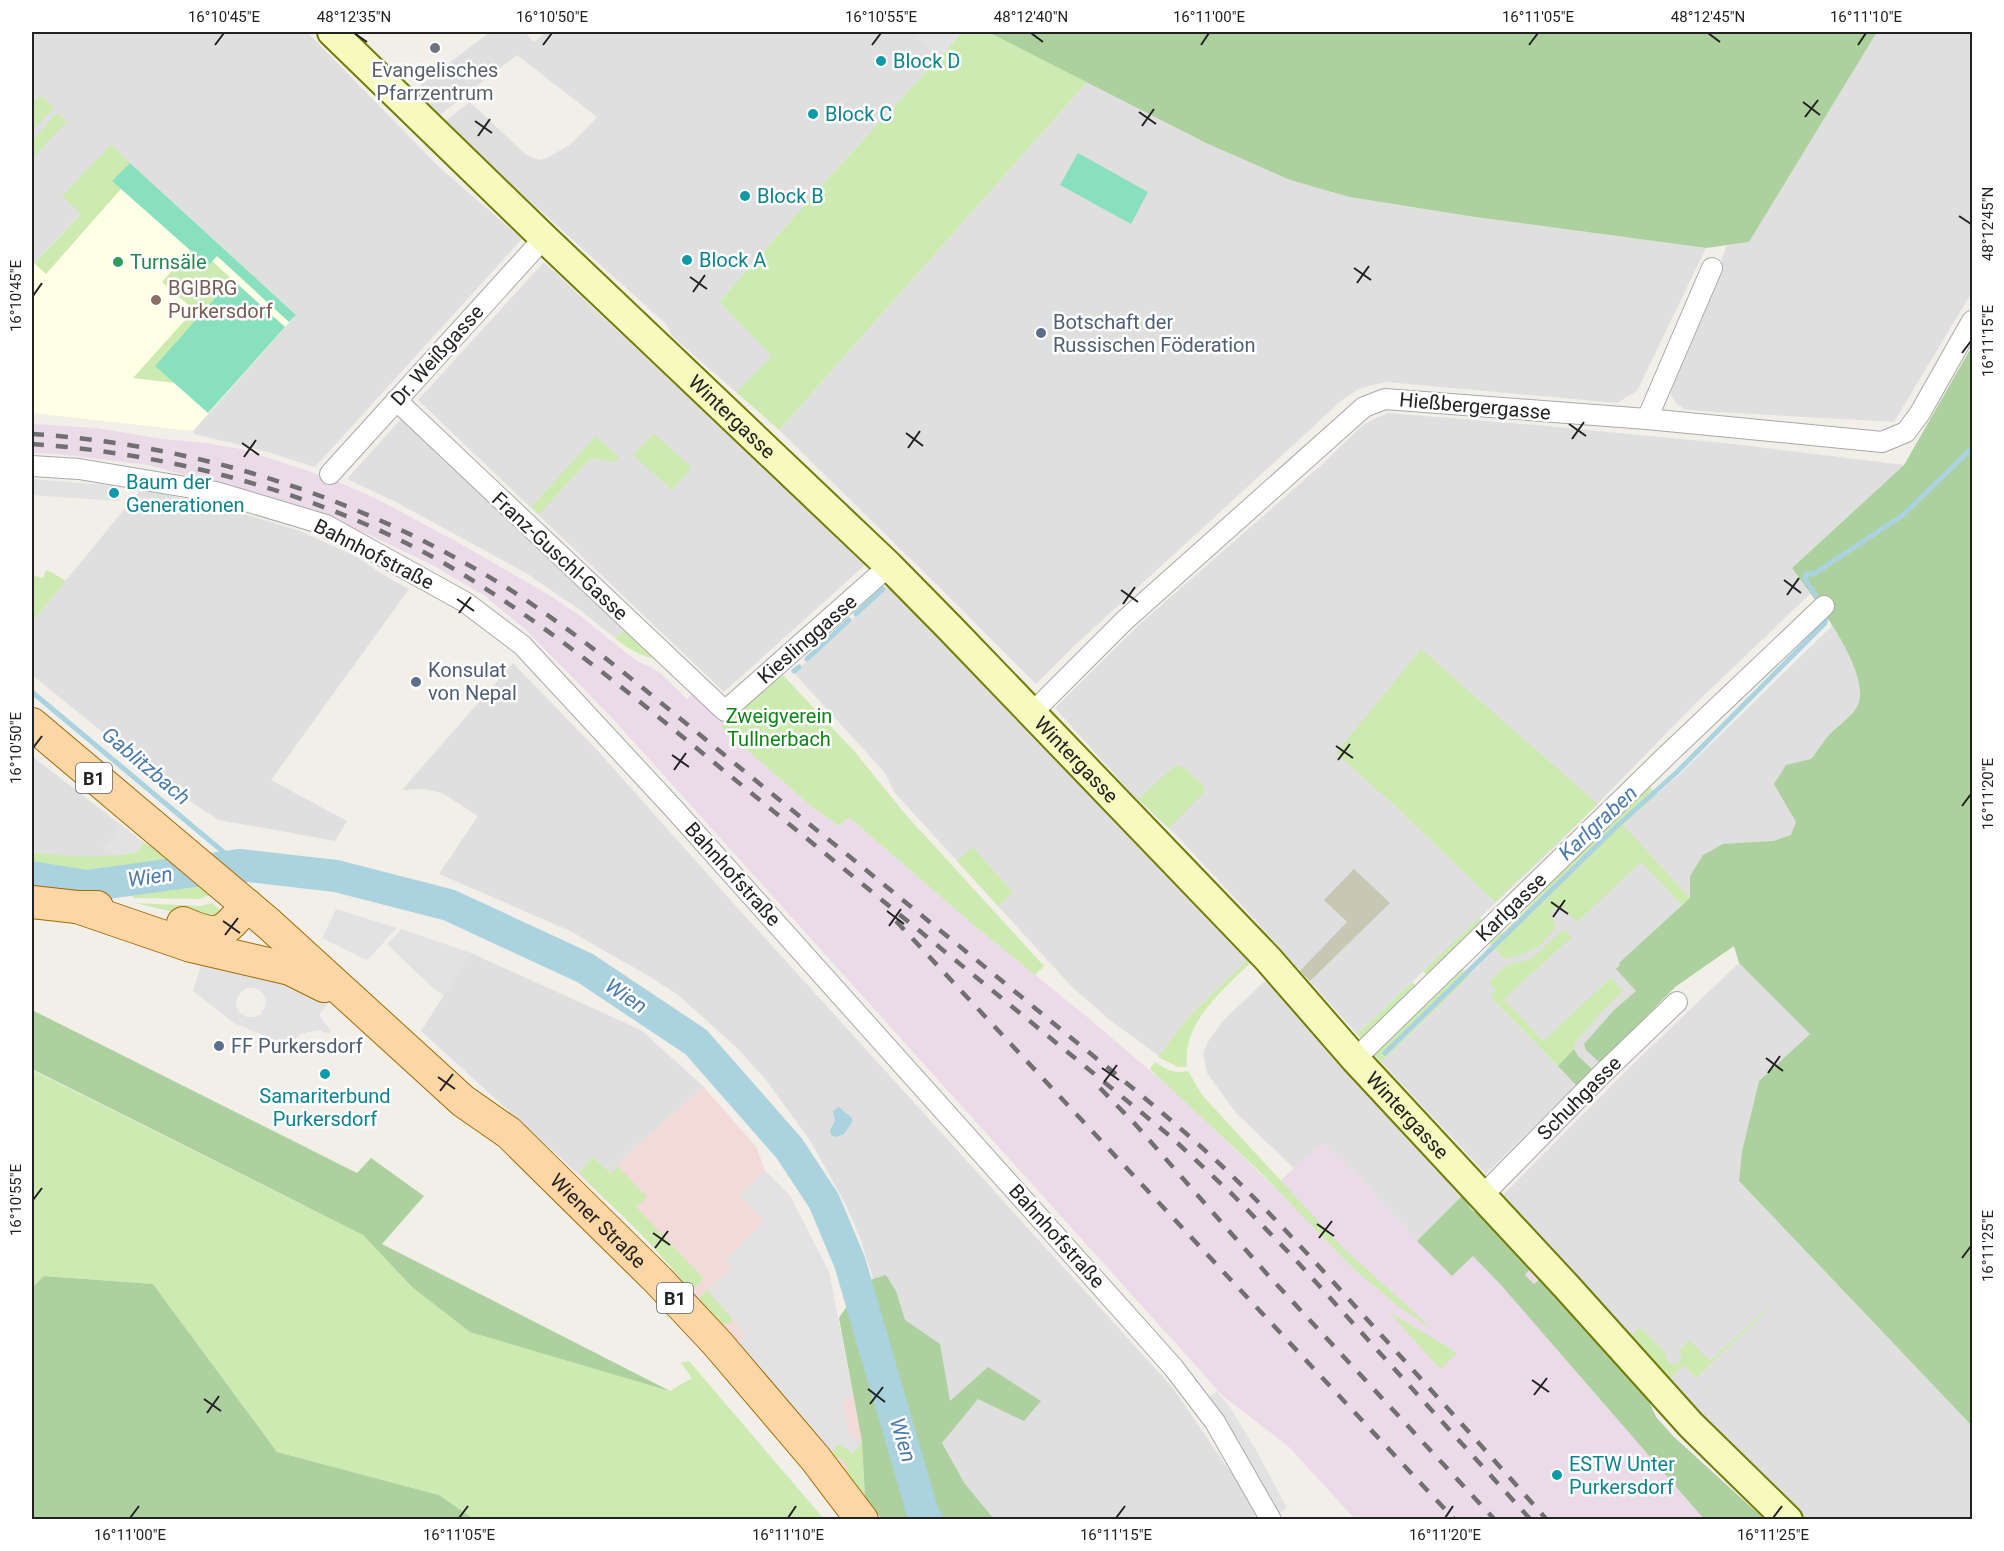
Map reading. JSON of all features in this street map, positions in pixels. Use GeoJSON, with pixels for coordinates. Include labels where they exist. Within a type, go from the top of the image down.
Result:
{"type":"FeatureCollection","features":[{"type":"Feature","properties":{"kind":"main road","name":"Wiener Straße"},"geometry":{"type":"LineString","coordinates":[[32,724],[249,907],[463,1101],[499,1144],[607,1253],[692,1344],[798,1470],[835,1520]]}},
{"type":"Feature","properties":{"kind":"main road"},"geometry":{"type":"LineString","coordinates":[[32,902],[147,911],[201,930],[216,932],[227,928],[249,907]]}},
{"type":"Feature","properties":{"kind":"main road"},"geometry":{"type":"LineString","coordinates":[[77,907],[159,936],[290,969],[366,1011]]}},
{"type":"Feature","properties":{"kind":"main road"},"geometry":{"type":"LineString","coordinates":[[224,954],[248,944],[249,907]]}},
{"type":"Feature","properties":{"kind":"main road","name":"Wiener Straße"},"geometry":{"type":"LineString","coordinates":[[463,1101],[509,1133],[665,1288],[737,1365],[815,1458],[862,1520]]}},
{"type":"Feature","properties":{"kind":"street","name":"Wintergasse"},"geometry":{"type":"LineString","coordinates":[[332,32],[544,238],[889,566],[1268,958],[1355,1059],[1691,1425],[1788,1520]]}},
{"type":"Feature","properties":{"kind":"street","name":"Dr. Weißgasse"},"geometry":{"type":"LineString","coordinates":[[330,474],[544,238]]}},
{"type":"Feature","properties":{"kind":"street"},"geometry":{"type":"LineString","coordinates":[[1647,419],[1712,268]]}},
{"type":"Feature","properties":{"kind":"street","name":"Hießbergergasse"},"geometry":{"type":"LineString","coordinates":[[1032,713],[1125,620],[1364,407],[1385,399],[1647,419],[1882,442],[1906,432],[1920,413],[1972,321]]}},
{"type":"Feature","properties":{"kind":"street","name":"Franz-Guschl-Gasse"},"geometry":{"type":"LineString","coordinates":[[396,400],[725,711]]}},
{"type":"Feature","properties":{"kind":"street","name":"Bahnhofstraße"},"geometry":{"type":"LineString","coordinates":[[32,466],[79,469],[216,492],[326,525],[465,602],[522,645],[674,809],[1173,1367],[1215,1422],[1271,1520]]}},
{"type":"Feature","properties":{"kind":"street","name":"Kieslinggasse"},"geometry":{"type":"LineString","coordinates":[[725,711],[889,566]]}},
{"type":"Feature","properties":{"kind":"street","name":"Karlgasse"},"geometry":{"type":"LineString","coordinates":[[1355,1059],[1664,758],[1824,606]]}},
{"type":"Feature","properties":{"kind":"street","name":"Schuhgasse"},"geometry":{"type":"LineString","coordinates":[[1482,1196],[1603,1073],[1677,1002]]}},
{"type":"Feature","properties":{"kind":"shaded area"},"geometry":{"type":"Polygon","coordinates":[[[32,32],[307,32],[439,167],[522,239],[315,467],[261,450],[194,434],[193,431],[208,413],[130,163],[34,263],[32,261],[32,32]]]}},
{"type":"Feature","properties":{"kind":"shaded area"},"geometry":{"type":"Polygon","coordinates":[[[490,32],[525,32],[534,42],[546,32],[912,32],[939,58],[831,175],[719,302],[773,356],[736,392],[673,337],[666,324],[443,123],[470,102],[526,155],[539,160],[571,144],[597,117],[517,55],[437,117],[411,92],[490,32]]]}},
{"type":"Feature","properties":{"kind":"shaded area"},"geometry":{"type":"Polygon","coordinates":[[[912,32],[963,32],[939,58],[912,32]]]}},
{"type":"Feature","properties":{"kind":"shaded area"},"geometry":{"type":"Polygon","coordinates":[[[1877,32],[1972,32],[1972,292],[1894,422],[1684,409],[1671,395],[1672,386],[1727,245],[1749,242],[1877,32]]]}},
{"type":"Feature","properties":{"kind":"shaded area"},"geometry":{"type":"Polygon","coordinates":[[[1087,82],[1208,144],[1290,180],[1349,197],[1475,217],[1706,248],[1637,391],[1617,403],[1386,382],[1358,389],[1341,401],[1074,646],[1036,684],[779,430],[1087,82]]]}},
{"type":"Feature","properties":{"kind":"shaded area","name":"BG|BRG Purkersdorf"},"geometry":{"type":"Polygon","coordinates":[[[130,163],[296,315],[193,431],[32,413],[32,265],[130,163]]]}},
{"type":"Feature","properties":{"kind":"shaded area"},"geometry":{"type":"Polygon","coordinates":[[[544,262],[866,564],[724,692],[418,400],[544,262]]]}},
{"type":"Feature","properties":{"kind":"shaded area"},"geometry":{"type":"Polygon","coordinates":[[[1388,413],[1733,444],[1904,465],[1792,568],[1810,594],[1695,704],[1561,841],[1357,1034],[1246,910],[1177,836],[1132,794],[1055,708],[1142,622],[1319,467],[1363,425],[1388,413]]]}},
{"type":"Feature","properties":{"kind":"shaded area"},"geometry":{"type":"Polygon","coordinates":[[[401,419],[624,630],[615,638],[580,610],[526,573],[396,502],[347,479],[401,419]]]}},
{"type":"Feature","properties":{"kind":"shaded area"},"geometry":{"type":"Polygon","coordinates":[[[32,424],[96,428],[205,443],[241,449],[287,464],[329,478],[375,498],[549,595],[579,615],[634,659],[659,672],[687,699],[693,693],[724,722],[721,727],[811,806],[839,826],[850,818],[970,922],[1181,1097],[1274,1187],[1324,1144],[1364,1183],[1417,1241],[1463,1195],[1474,1212],[1477,1210],[1646,1395],[1656,1417],[1673,1436],[1764,1519],[1355,1519],[1289,1447],[1223,1396],[613,719],[525,629],[485,596],[436,567],[370,535],[260,495],[148,465],[32,453],[32,424]]]}},
{"type":"Feature","properties":{"kind":"shaded area"},"geometry":{"type":"Polygon","coordinates":[[[32,479],[117,486],[119,501],[32,495],[32,479]]]}},
{"type":"Feature","properties":{"kind":"shaded area"},"geometry":{"type":"Polygon","coordinates":[[[141,489],[228,509],[300,531],[357,557],[409,589],[271,780],[347,821],[335,841],[219,820],[183,797],[32,675],[32,622],[141,489]]]}},
{"type":"Feature","properties":{"kind":"shaded area"},"geometry":{"type":"Polygon","coordinates":[[[893,582],[1248,959],[1190,1015],[1159,1056],[1111,1021],[1071,986],[894,792],[885,773],[794,673],[893,582]]]}},
{"type":"Feature","properties":{"kind":"shaded area"},"geometry":{"type":"Polygon","coordinates":[[[1832,626],[1875,689],[1734,945],[1675,987],[1486,1174],[1381,1062],[1622,824],[1679,775],[1832,626]]]}},
{"type":"Feature","properties":{"kind":"shaded area"},"geometry":{"type":"Polygon","coordinates":[[[513,663],[598,751],[1172,1387],[1256,1509],[1253,1512],[1257,1519],[994,1519],[965,1484],[942,1443],[882,1306],[860,1238],[846,1205],[811,1142],[766,1080],[740,1051],[704,1018],[678,995],[652,978],[568,930],[439,874],[478,816],[442,793],[425,789],[402,790],[513,663]]]}},
{"type":"Feature","properties":{"kind":"shaded area"},"geometry":{"type":"Polygon","coordinates":[[[32,756],[143,842],[117,856],[82,858],[32,852],[32,756]]]}},
{"type":"Feature","properties":{"kind":"shaded area"},"geometry":{"type":"Polygon","coordinates":[[[121,825],[143,842],[139,851],[117,856],[100,845],[108,843],[121,825]]]}},
{"type":"Feature","properties":{"kind":"shaded area"},"geometry":{"type":"Polygon","coordinates":[[[1354,869],[1390,903],[1310,981],[1300,971],[1347,922],[1324,900],[1354,869]]]}},
{"type":"Feature","properties":{"kind":"shaded area"},"geometry":{"type":"Polygon","coordinates":[[[336,909],[397,928],[367,960],[322,938],[336,909]]]}},
{"type":"Feature","properties":{"kind":"shaded area"},"geometry":{"type":"Polygon","coordinates":[[[401,929],[471,953],[444,995],[434,989],[387,944],[401,929]]]}},
{"type":"Feature","properties":{"kind":"shaded area"},"geometry":{"type":"Polygon","coordinates":[[[471,953],[641,1030],[704,1087],[632,1150],[610,1173],[593,1157],[577,1173],[421,1031],[471,953]]]}},
{"type":"Feature","properties":{"kind":"shaded area"},"geometry":{"type":"Polygon","coordinates":[[[202,962],[297,980],[329,1002],[319,1015],[331,1031],[329,1034],[318,1030],[301,1034],[287,1045],[234,1023],[193,991],[202,962]],[[247,988],[237,998],[236,1006],[240,1013],[247,1017],[261,1014],[265,1007],[266,999],[262,992],[255,988],[247,988]]]}},
{"type":"Feature","properties":{"kind":"shaded area"},"geometry":{"type":"Polygon","coordinates":[[[1739,963],[1811,1034],[1759,1082],[1742,1151],[1739,1181],[1972,1426],[1972,1519],[1805,1519],[1707,1423],[1501,1197],[1635,1062],[1739,963]]]}},
{"type":"Feature","properties":{"kind":"shaded area"},"geometry":{"type":"Polygon","coordinates":[[[1268,978],[1463,1195],[1417,1241],[1364,1183],[1324,1144],[1294,1168],[1236,1113],[1207,1073],[1203,1054],[1210,1038],[1225,1019],[1268,978]]]}},
{"type":"Feature","properties":{"kind":"shaded area"},"geometry":{"type":"Polygon","coordinates":[[[704,1087],[757,1148],[765,1171],[790,1196],[829,1272],[862,1442],[863,1457],[843,1473],[664,1258],[577,1173],[593,1157],[610,1173],[632,1150],[704,1087]]]}},
{"type":"Feature","properties":{"kind":"shaded area"},"geometry":{"type":"Polygon","coordinates":[[[765,1171],[790,1196],[829,1272],[853,1396],[842,1399],[849,1433],[862,1442],[853,1454],[840,1444],[833,1448],[830,1456],[736,1344],[746,1334],[707,1290],[732,1266],[726,1259],[764,1222],[739,1195],[765,1171]]]}},
{"type":"Feature","properties":{"kind":"shaded area"},"geometry":{"type":"Polygon","coordinates":[[[1217,1391],[1256,1450],[1287,1508],[1277,1514],[1222,1415],[1208,1398],[1217,1391]]]}},
{"type":"Feature","properties":{"kind":"green space"},"geometry":{"type":"Polygon","coordinates":[[[963,32],[988,32],[1087,82],[779,430],[736,392],[772,356],[719,302],[831,175],[963,32]]]}},
{"type":"Feature","properties":{"kind":"green space"},"geometry":{"type":"Polygon","coordinates":[[[988,32],[1877,32],[1749,242],[1706,248],[1475,217],[1349,197],[1290,180],[1208,144],[988,32]]]}},
{"type":"Feature","properties":{"kind":"green space"},"geometry":{"type":"Polygon","coordinates":[[[40,95],[54,108],[32,131],[32,105],[40,95]]]}},
{"type":"Feature","properties":{"kind":"green space"},"geometry":{"type":"Polygon","coordinates":[[[57,113],[67,121],[32,159],[32,141],[57,113]]]}},
{"type":"Feature","properties":{"kind":"green space"},"geometry":{"type":"Polygon","coordinates":[[[111,144],[130,163],[113,181],[121,189],[46,274],[34,263],[81,214],[62,196],[111,144]]]}},
{"type":"Feature","properties":{"kind":"green space"},"geometry":{"type":"Polygon","coordinates":[[[1078,153],[1148,192],[1131,224],[1060,185],[1078,153]]]}},
{"type":"Feature","properties":{"kind":"green space"},"geometry":{"type":"Polygon","coordinates":[[[130,163],[296,315],[289,322],[217,256],[208,266],[112,181],[130,163]]]}},
{"type":"Feature","properties":{"kind":"green space"},"geometry":{"type":"Polygon","coordinates":[[[190,250],[208,266],[212,261],[232,279],[156,366],[175,383],[133,378],[194,310],[162,282],[190,250]]]}},
{"type":"Feature","properties":{"kind":"green space"},"geometry":{"type":"Polygon","coordinates":[[[232,279],[285,327],[208,413],[155,366],[232,279]]]}},
{"type":"Feature","properties":{"kind":"green space"},"geometry":{"type":"Polygon","coordinates":[[[1972,346],[1972,1426],[1739,1181],[1742,1151],[1759,1081],[1810,1034],[1739,963],[1734,946],[1675,987],[1600,1063],[1586,1050],[1584,1044],[1614,1010],[1636,991],[1616,969],[1619,963],[1690,898],[1690,876],[1703,855],[1723,844],[1773,841],[1791,835],[1796,822],[1774,784],[1786,765],[1811,759],[1828,736],[1857,707],[1860,693],[1857,675],[1838,635],[1792,568],[1904,465],[1972,346]]]}},
{"type":"Feature","properties":{"kind":"green space"},"geometry":{"type":"Polygon","coordinates":[[[654,433],[692,468],[672,490],[633,455],[654,433]]]}},
{"type":"Feature","properties":{"kind":"green space"},"geometry":{"type":"Polygon","coordinates":[[[596,436],[620,458],[616,462],[591,458],[539,514],[531,507],[596,436]]]}},
{"type":"Feature","properties":{"kind":"green space"},"geometry":{"type":"Polygon","coordinates":[[[46,570],[66,581],[32,622],[32,575],[43,578],[46,570]]]}},
{"type":"Feature","properties":{"kind":"green space"},"geometry":{"type":"Polygon","coordinates":[[[624,630],[658,659],[635,652],[615,638],[624,630]]]}},
{"type":"Feature","properties":{"kind":"green space"},"geometry":{"type":"Polygon","coordinates":[[[1421,649],[1598,804],[1495,902],[1336,753],[1421,649]]]}},
{"type":"Feature","properties":{"kind":"green space","name":"Zweigverein Tullnerbach"},"geometry":{"type":"Polygon","coordinates":[[[781,673],[855,752],[906,815],[1044,966],[1035,975],[850,818],[839,826],[811,806],[721,727],[737,709],[781,673]]]}},
{"type":"Feature","properties":{"kind":"green space"},"geometry":{"type":"Polygon","coordinates":[[[1176,765],[1186,768],[1202,783],[1205,791],[1169,828],[1138,799],[1176,765]]]}},
{"type":"Feature","properties":{"kind":"green space"},"geometry":{"type":"Polygon","coordinates":[[[1648,785],[1657,794],[1623,825],[1690,898],[1682,905],[1641,862],[1577,922],[1561,906],[1555,908],[1550,915],[1556,923],[1548,938],[1536,948],[1505,959],[1488,942],[1496,930],[1502,934],[1554,880],[1552,875],[1648,785]]]}},
{"type":"Feature","properties":{"kind":"green space"},"geometry":{"type":"Polygon","coordinates":[[[143,842],[210,895],[200,899],[134,898],[124,890],[85,893],[32,887],[32,852],[72,856],[112,856],[139,851],[143,842]]]}},
{"type":"Feature","properties":{"kind":"green space"},"geometry":{"type":"Polygon","coordinates":[[[972,847],[1013,892],[998,906],[957,861],[972,847]]]}},
{"type":"Feature","properties":{"kind":"green space"},"geometry":{"type":"Polygon","coordinates":[[[135,903],[201,906],[212,903],[221,911],[221,914],[206,920],[135,903]]]}},
{"type":"Feature","properties":{"kind":"green space"},"geometry":{"type":"Polygon","coordinates":[[[1480,917],[1483,924],[1429,978],[1423,971],[1480,917]]]}},
{"type":"Feature","properties":{"kind":"green space"},"geometry":{"type":"Polygon","coordinates":[[[1561,931],[1566,931],[1572,937],[1504,999],[1543,1041],[1611,978],[1623,991],[1602,1011],[1575,1043],[1574,1049],[1558,1066],[1490,996],[1496,990],[1489,982],[1507,965],[1528,960],[1537,954],[1561,931]]]}},
{"type":"Feature","properties":{"kind":"green space"},"geometry":{"type":"Polygon","coordinates":[[[1248,959],[1251,962],[1217,996],[1198,1021],[1187,1050],[1187,1067],[1178,1067],[1158,1057],[1190,1015],[1248,959]]]}},
{"type":"Feature","properties":{"kind":"green space"},"geometry":{"type":"Polygon","coordinates":[[[1460,967],[1470,975],[1381,1062],[1371,1051],[1393,1030],[1397,1033],[1415,1015],[1413,1012],[1423,1001],[1427,1004],[1435,996],[1433,993],[1460,967]]]}},
{"type":"Feature","properties":{"kind":"green space"},"geometry":{"type":"Polygon","coordinates":[[[1412,982],[1418,988],[1363,1041],[1357,1034],[1412,982]]]}},
{"type":"Feature","properties":{"kind":"green space"},"geometry":{"type":"Polygon","coordinates":[[[32,1010],[357,1173],[371,1158],[424,1196],[382,1244],[670,1391],[470,1332],[412,1287],[363,1235],[32,1069],[32,1010]]]}},
{"type":"Feature","properties":{"kind":"green space"},"geometry":{"type":"Polygon","coordinates":[[[1574,1049],[1593,1070],[1577,1086],[1558,1066],[1574,1049]]]}},
{"type":"Feature","properties":{"kind":"green space"},"geometry":{"type":"Polygon","coordinates":[[[1155,1062],[1171,1071],[1188,1071],[1202,1095],[1342,1247],[1436,1332],[1398,1306],[1354,1269],[1259,1171],[1150,1069],[1155,1062]]]}},
{"type":"Feature","properties":{"kind":"green space"},"geometry":{"type":"Polygon","coordinates":[[[32,1070],[363,1235],[412,1287],[670,1391],[692,1378],[681,1363],[689,1361],[824,1519],[474,1519],[439,1495],[277,1452],[153,1284],[45,1276],[32,1288],[32,1070]]]}},
{"type":"Feature","properties":{"kind":"green space"},"geometry":{"type":"Polygon","coordinates":[[[593,1157],[610,1173],[618,1166],[647,1197],[636,1207],[704,1279],[691,1291],[632,1225],[579,1172],[593,1157]]]}},
{"type":"Feature","properties":{"kind":"green space"},"geometry":{"type":"Polygon","coordinates":[[[1463,1195],[1474,1212],[1477,1210],[1531,1268],[1525,1275],[1534,1284],[1541,1278],[1646,1395],[1656,1417],[1673,1436],[1764,1519],[1704,1519],[1501,1285],[1473,1256],[1452,1276],[1417,1241],[1463,1195]]]}},
{"type":"Feature","properties":{"kind":"green space"},"geometry":{"type":"Polygon","coordinates":[[[886,1275],[896,1291],[905,1320],[940,1344],[950,1401],[988,1367],[1041,1401],[1024,1421],[978,1399],[942,1443],[965,1484],[994,1519],[882,1519],[865,1498],[862,1442],[839,1318],[863,1282],[886,1275]]]}},
{"type":"Feature","properties":{"kind":"green space"},"geometry":{"type":"Polygon","coordinates":[[[44,1276],[153,1284],[277,1452],[439,1495],[474,1519],[32,1519],[32,1288],[44,1276]]]}},
{"type":"Feature","properties":{"kind":"green space"},"geometry":{"type":"Polygon","coordinates":[[[707,1290],[731,1317],[732,1323],[721,1325],[698,1299],[707,1290]]]}},
{"type":"Feature","properties":{"kind":"green space"},"geometry":{"type":"Polygon","coordinates":[[[1766,1309],[1696,1378],[1684,1365],[1668,1380],[1629,1338],[1640,1327],[1666,1353],[1666,1359],[1671,1364],[1677,1364],[1681,1360],[1681,1354],[1678,1351],[1690,1340],[1710,1361],[1766,1309]]]}},
{"type":"Feature","properties":{"kind":"green space"},"geometry":{"type":"Polygon","coordinates":[[[1389,1312],[1453,1350],[1456,1354],[1440,1369],[1389,1312]]]}},
{"type":"Feature","properties":{"kind":"green space"},"geometry":{"type":"Polygon","coordinates":[[[862,1442],[865,1498],[843,1473],[848,1468],[840,1457],[834,1461],[830,1456],[836,1445],[840,1444],[853,1453],[862,1442]]]}},
{"type":"Feature","properties":{"kind":"water"},"geometry":{"type":"Polygon","coordinates":[[[839,1107],[852,1118],[852,1122],[844,1134],[837,1137],[832,1136],[830,1130],[835,1121],[833,1111],[839,1107]]]}},
{"type":"Feature","properties":{"kind":"waterway","name":"Karlgraben"},"geometry":{"type":"LineString","coordinates":[[1820,602],[1805,579],[1806,574],[1814,574],[1903,515],[1972,448]]}},
{"type":"Feature","properties":{"kind":"waterway"},"geometry":{"type":"LineString","coordinates":[[856,614],[883,589]]}},
{"type":"Feature","properties":{"kind":"waterway","name":"Karlgraben"},"geometry":{"type":"LineString","coordinates":[[1385,1053],[1617,826],[1677,772],[1825,623],[1826,613]]}},
{"type":"Feature","properties":{"kind":"waterway"},"geometry":{"type":"LineString","coordinates":[[807,659],[849,620]]}},
{"type":"Feature","properties":{"kind":"waterway"},"geometry":{"type":"LineString","coordinates":[[794,671],[799,667]]}},
{"type":"Feature","properties":{"kind":"waterway","name":"Gablitzbach"},"geometry":{"type":"LineString","coordinates":[[32,692],[239,865]]}},
{"type":"Feature","properties":{"kind":"waterway","name":"Wien"},"geometry":{"type":"LineString","coordinates":[[32,877],[86,886],[239,865],[336,876],[449,905],[585,968],[696,1042],[789,1148],[824,1201],[850,1263],[923,1514],[927,1520]]}},
{"type":"Feature","properties":{"kind":"railway"},"geometry":{"type":"LineString","coordinates":[[32,434],[95,440],[158,450],[219,464],[339,503],[397,528],[454,557],[509,589],[558,623],[630,677],[1128,1084],[1204,1150],[1243,1186],[1300,1246],[1547,1520]]}},
{"type":"Feature","properties":{"kind":"railway"},"geometry":{"type":"LineString","coordinates":[[32,444],[141,457],[196,468],[250,482],[303,500],[406,543],[479,584],[552,634],[645,706],[1170,1136],[1233,1195],[1294,1258],[1531,1520]]}},
{"type":"Feature","properties":{"kind":"railway"},"geometry":{"type":"LineString","coordinates":[[896,921],[1455,1520]]}},
{"type":"Feature","properties":{"kind":"railway"},"geometry":{"type":"LineString","coordinates":[[1100,1088],[1135,1124],[1267,1274],[1495,1520]]}},
{"type":"Feature","properties":{"kind":"place","name":"Evangelisches Pfarrzentrum"},"geometry":{"type":"Point","coordinates":[435,48]}},
{"type":"Feature","properties":{"kind":"place","name":"Block D"},"geometry":{"type":"Point","coordinates":[881,61]}},
{"type":"Feature","properties":{"kind":"place","name":"Block C"},"geometry":{"type":"Point","coordinates":[813,114]}},
{"type":"Feature","properties":{"kind":"place","name":"Block B"},"geometry":{"type":"Point","coordinates":[745,196]}},
{"type":"Feature","properties":{"kind":"place","name":"Block A"},"geometry":{"type":"Point","coordinates":[687,260]}},
{"type":"Feature","properties":{"kind":"place","name":"Turnsäle"},"geometry":{"type":"Point","coordinates":[118,262]}},
{"type":"Feature","properties":{"kind":"place","name":"BG|BRG Purkersdorf"},"geometry":{"type":"Point","coordinates":[156,300]}},
{"type":"Feature","properties":{"kind":"place","name":"Botschaft der Russischen Föderation"},"geometry":{"type":"Point","coordinates":[1041,333]}},
{"type":"Feature","properties":{"kind":"place","name":"Baum der Generationen"},"geometry":{"type":"Point","coordinates":[114,493]}},
{"type":"Feature","properties":{"kind":"place","name":"Konsulat von Nepal"},"geometry":{"type":"Point","coordinates":[416,682]}},
{"type":"Feature","properties":{"kind":"place","name":"FF Purkersdorf"},"geometry":{"type":"Point","coordinates":[219,1046]}},
{"type":"Feature","properties":{"kind":"place","name":"Samariterbund Purkersdorf"},"geometry":{"type":"Point","coordinates":[325,1074]}},
{"type":"Feature","properties":{"kind":"place","name":"ESTW Unter Purkersdorf"},"geometry":{"type":"Point","coordinates":[1557,1475]}}]}
